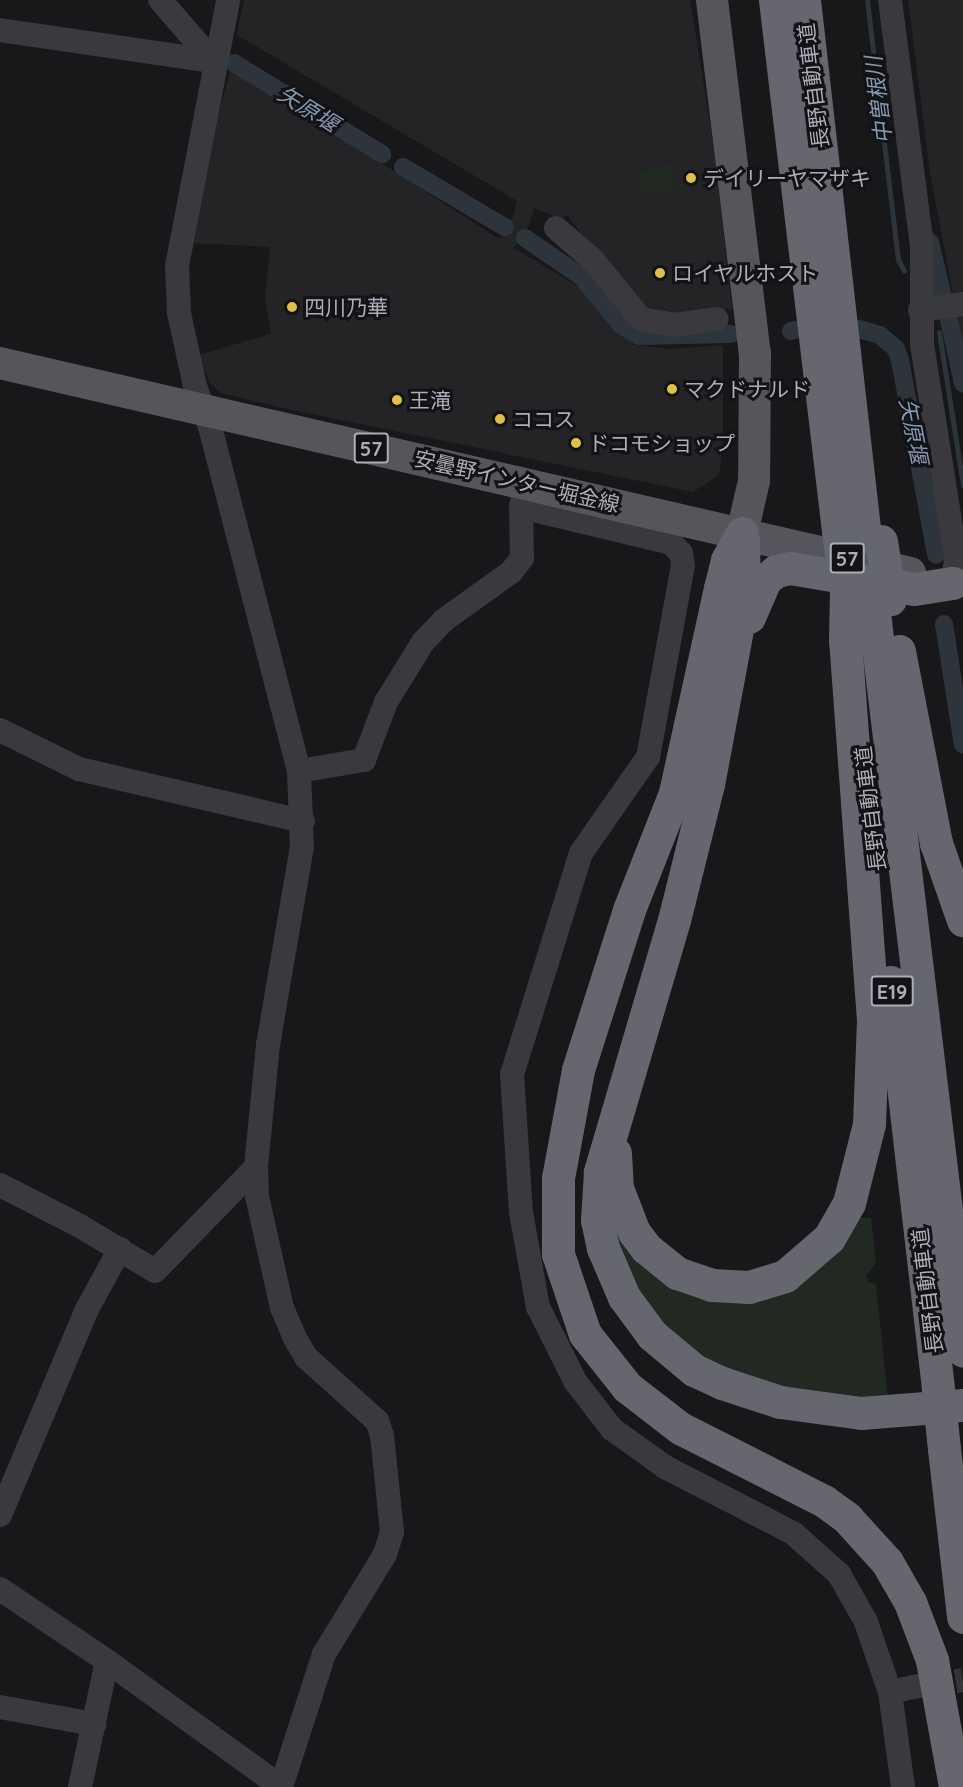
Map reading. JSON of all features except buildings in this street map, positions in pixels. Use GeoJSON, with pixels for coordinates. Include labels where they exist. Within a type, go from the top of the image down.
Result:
{"type":"FeatureCollection","features":[{"type":"Feature","properties":{"kind":"highway","name":"長野自動車道"},"geometry":{"type":"LineString","coordinates":[[775,0],[861,536],[963,1351]]}},
{"type":"Feature","properties":{"kind":"highway","name":"長野自動車道"},"geometry":{"type":"LineString","coordinates":[[804,0],[848,390],[871,479],[861,536]]}},
{"type":"Feature","properties":{"kind":"highway"},"geometry":{"type":"LineString","coordinates":[[724,711],[744,592],[742,533]]}},
{"type":"Feature","properties":{"kind":"highway"},"geometry":{"type":"LineString","coordinates":[[742,533],[727,560],[675,793],[629,910],[569,1103],[558,1178],[556,1234],[564,1279],[585,1334],[627,1387],[651,1409],[680,1428],[824,1501],[847,1518],[887,1562],[910,1602],[932,1660],[955,1787]]}},
{"type":"Feature","properties":{"kind":"highway"},"geometry":{"type":"LineString","coordinates":[[861,536],[869,595],[936,843],[963,920]]}},
{"type":"Feature","properties":{"kind":"highway"},"geometry":{"type":"LineString","coordinates":[[951,1398],[861,1413],[780,1402],[722,1383],[670,1353],[624,1298],[603,1248],[597,1220],[600,1172],[623,1086],[674,920],[724,711],[757,591],[776,571],[806,569],[914,589],[958,584]]}},
{"type":"Feature","properties":{"kind":"highway"},"geometry":{"type":"LineString","coordinates":[[623,1086],[616,1136],[617,1188],[634,1232],[661,1262],[693,1280],[749,1287],[785,1275],[814,1255],[829,1238],[849,1203],[863,1156],[869,1124],[872,1054],[870,945],[845,641],[869,595]]}},
{"type":"Feature","properties":{"kind":"highway","name":"長野自動車道"},"geometry":{"type":"LineString","coordinates":[[869,595],[951,1398],[963,1617]]}},
{"type":"Feature","properties":{"kind":"highway"},"geometry":{"type":"LineString","coordinates":[[569,1103],[570,1173],[590,1272],[628,1336],[660,1368],[702,1396],[787,1422],[954,1438]]}},
{"type":"Feature","properties":{"kind":"main road"},"geometry":{"type":"LineString","coordinates":[[712,0],[755,353],[753,481],[742,533]]}},
{"type":"Feature","properties":{"kind":"main road","name":"安曇野インター堀金線"},"geometry":{"type":"LineString","coordinates":[[0,363],[203,410],[524,495],[742,533],[958,584]]}},
{"type":"Feature","properties":{"kind":"street"},"geometry":{"type":"LineString","coordinates":[[160,0],[213,61]]}},
{"type":"Feature","properties":{"kind":"street"},"geometry":{"type":"LineString","coordinates":[[0,1589],[107,1661],[281,1787],[324,1654],[385,1554],[392,1532],[382,1436],[377,1421],[306,1357],[294,1336],[282,1308],[257,1196],[256,1167],[268,1045],[295,896],[303,821],[299,771],[179,313],[177,266],[213,61],[228,0]]}},
{"type":"Feature","properties":{"kind":"street"},"geometry":{"type":"LineString","coordinates":[[890,0],[922,244],[920,310],[958,584]]}},
{"type":"Feature","properties":{"kind":"street"},"geometry":{"type":"LineString","coordinates":[[0,30],[213,61]]}},
{"type":"Feature","properties":{"kind":"street"},"geometry":{"type":"LineString","coordinates":[[556,228],[593,260],[641,319],[674,325],[717,319]]}},
{"type":"Feature","properties":{"kind":"street"},"geometry":{"type":"LineString","coordinates":[[920,310],[963,304]]}},
{"type":"Feature","properties":{"kind":"street"},"geometry":{"type":"LineString","coordinates":[[299,771],[364,760],[386,702],[423,642],[444,620],[511,572],[522,558],[524,495],[671,543],[681,553],[683,565],[648,757],[580,853],[512,1074],[521,1212],[538,1307],[575,1381],[612,1429],[665,1467],[793,1533],[826,1558],[839,1574],[866,1622],[890,1692],[903,1787]]}},
{"type":"Feature","properties":{"kind":"street"},"geometry":{"type":"LineString","coordinates":[[0,730],[79,769],[303,821]]}},
{"type":"Feature","properties":{"kind":"street"},"geometry":{"type":"LineString","coordinates":[[0,1185],[120,1249],[155,1271],[256,1167]]}},
{"type":"Feature","properties":{"kind":"street"},"geometry":{"type":"LineString","coordinates":[[0,1515],[86,1311],[120,1249]]}},
{"type":"Feature","properties":{"kind":"street"},"geometry":{"type":"LineString","coordinates":[[80,1787],[107,1661]]}},
{"type":"Feature","properties":{"kind":"street"},"geometry":{"type":"LineString","coordinates":[[890,1692],[918,1686]]}},
{"type":"Feature","properties":{"kind":"street"},"geometry":{"type":"LineString","coordinates":[[0,1707],[94,1724]]}},
{"type":"Feature","properties":{"kind":"shaded area"},"geometry":{"type":"Polygon","coordinates":[[[244,0],[690,0],[714,148],[732,309],[663,317],[638,305],[567,215],[560,219],[534,208],[529,226],[514,248],[579,287],[635,345],[669,349],[723,345],[723,442],[719,475],[693,492],[292,410],[221,393],[210,383],[198,355],[271,334],[265,297],[270,247],[190,243],[209,146],[232,66],[499,239],[513,216],[517,201],[237,35],[244,0]]]}},
{"type":"Feature","properties":{"kind":"shaded area"},"geometry":{"type":"Polygon","coordinates":[[[908,0],[963,0],[963,347],[930,173],[908,0]]]}},
{"type":"Feature","properties":{"kind":"shaded area"},"geometry":{"type":"Polygon","coordinates":[[[672,163],[675,190],[642,195],[639,173],[672,163]]]}},
{"type":"Feature","properties":{"kind":"shaded area"},"geometry":{"type":"Polygon","coordinates":[[[859,1218],[871,1218],[876,1263],[866,1276],[869,1282],[876,1284],[888,1399],[825,1397],[712,1369],[652,1318],[609,1236],[622,1232],[720,1296],[859,1218]]]}},
{"type":"Feature","properties":{"kind":"waterway","name":"中曽根川"},"geometry":{"type":"LineString","coordinates":[[867,0],[898,259],[904,271]]}},
{"type":"Feature","properties":{"kind":"waterway","name":"矢原堰"},"geometry":{"type":"LineString","coordinates":[[234,63],[382,154]]}},
{"type":"Feature","properties":{"kind":"waterway","name":"矢原堰"},"geometry":{"type":"LineString","coordinates":[[403,167],[505,227]]}},
{"type":"Feature","properties":{"kind":"waterway","name":"矢原堰"},"geometry":{"type":"LineString","coordinates":[[525,238],[582,277],[621,325],[639,336],[731,334]]}},
{"type":"Feature","properties":{"kind":"waterway"},"geometry":{"type":"LineString","coordinates":[[930,242],[944,301]]}},
{"type":"Feature","properties":{"kind":"waterway"},"geometry":{"type":"LineString","coordinates":[[949,320],[963,383]]}},
{"type":"Feature","properties":{"kind":"waterway","name":"矢原堰"},"geometry":{"type":"LineString","coordinates":[[859,329],[880,335],[896,349],[900,360],[936,555]]}},
{"type":"Feature","properties":{"kind":"waterway","name":"矢原堰"},"geometry":{"type":"LineString","coordinates":[[791,331],[795,330]]}},
{"type":"Feature","properties":{"kind":"waterway","name":"中曽根川"},"geometry":{"type":"LineString","coordinates":[[939,332],[963,485]]}},
{"type":"Feature","properties":{"kind":"waterway","name":"矢原堰"},"geometry":{"type":"LineString","coordinates":[[944,624],[963,745]]}},
{"type":"Feature","properties":{"kind":"tunnel"},"geometry":{"type":"LineString","coordinates":[[920,1686],[963,1680]]}},
{"type":"Feature","properties":{"kind":"place","name":"デイリーヤマザキ"},"geometry":{"type":"Point","coordinates":[691,178]}},
{"type":"Feature","properties":{"kind":"place","name":"ロイヤルホスト"},"geometry":{"type":"Point","coordinates":[660,273]}},
{"type":"Feature","properties":{"kind":"place","name":"四川乃華"},"geometry":{"type":"Point","coordinates":[292,307]}},
{"type":"Feature","properties":{"kind":"place","name":"マクドナルド"},"geometry":{"type":"Point","coordinates":[672,389]}},
{"type":"Feature","properties":{"kind":"place","name":"王滝"},"geometry":{"type":"Point","coordinates":[397,400]}},
{"type":"Feature","properties":{"kind":"place","name":"ココス"},"geometry":{"type":"Point","coordinates":[500,419]}},
{"type":"Feature","properties":{"kind":"place","name":"ドコモショップ"},"geometry":{"type":"Point","coordinates":[576,443]}}]}
